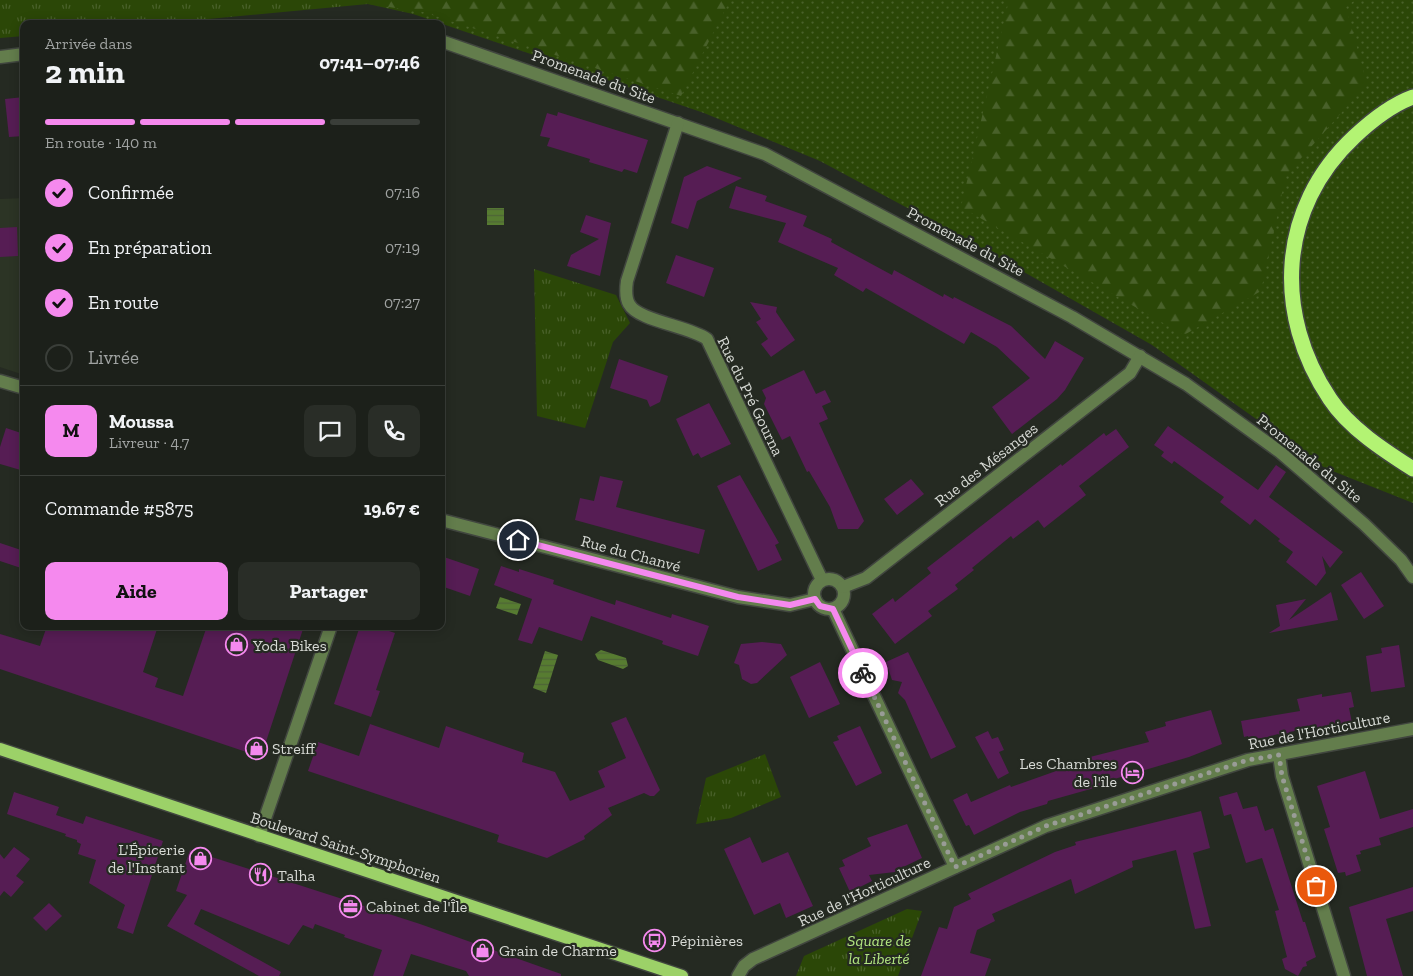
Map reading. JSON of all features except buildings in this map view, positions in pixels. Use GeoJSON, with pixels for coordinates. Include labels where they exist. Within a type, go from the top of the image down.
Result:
{"type":"FeatureCollection","features":[{"type":"Feature","properties":{"kind":"highway"},"geometry":{"type":"LineString","coordinates":[[1413,97],[1368,123],[1337,153],[1314,186],[1297,231],[1290,278],[1299,339],[1330,400],[1369,440],[1413,469]]}},
{"type":"Feature","properties":{"kind":"main road","name":"Boulevard Saint-Symphorien"},"geometry":{"type":"LineString","coordinates":[[0,749],[661,972],[682,976]]}},
{"type":"Feature","properties":{"kind":"street","name":"Promenade du Site"},"geometry":{"type":"LineString","coordinates":[[445,42],[765,154],[1072,317],[1186,384],[1280,452],[1364,524],[1401,560],[1413,577]]}},
{"type":"Feature","properties":{"kind":"street"},"geometry":{"type":"LineString","coordinates":[[0,57],[20,54]]}},
{"type":"Feature","properties":{"kind":"street","name":"Rue du Pré Gourna"},"geometry":{"type":"LineString","coordinates":[[678,123],[626,280],[629,303],[636,312],[697,332],[707,339],[822,580]]}},
{"type":"Feature","properties":{"kind":"street","name":"Rue des Mésanges"},"geometry":{"type":"LineString","coordinates":[[843,588],[866,578],[1130,373],[1140,356]]}},
{"type":"Feature","properties":{"kind":"street"},"geometry":{"type":"LineString","coordinates":[[0,381],[20,387]]}},
{"type":"Feature","properties":{"kind":"street","name":"Rue du Chanvé"},"geometry":{"type":"LineString","coordinates":[[445,521],[738,597],[790,605],[815,599]]}},
{"type":"Feature","properties":{"kind":"street"},"geometry":{"type":"LineString","coordinates":[[832,579],[843,588],[843,600],[833,609],[820,606],[815,599],[814,591],[822,580],[832,579]]}},
{"type":"Feature","properties":{"kind":"street"},"geometry":{"type":"LineString","coordinates":[[833,609],[955,867]]}},
{"type":"Feature","properties":{"kind":"street"},"geometry":{"type":"LineString","coordinates":[[259,836],[330,630]]}},
{"type":"Feature","properties":{"kind":"street","name":"Rue de l'Horticulture"},"geometry":{"type":"LineString","coordinates":[[738,976],[744,966],[753,959],[1046,826],[1248,760],[1413,729]]}},
{"type":"Feature","properties":{"kind":"street"},"geometry":{"type":"LineString","coordinates":[[1279,755],[1282,776],[1344,976]]}},
{"type":"Feature","properties":{"kind":"shaded area"},"geometry":{"type":"Polygon","coordinates":[[[20,198],[20,374],[0,367],[0,199],[20,198]]]}},
{"type":"Feature","properties":{"kind":"shaded area"},"geometry":{"type":"Polygon","coordinates":[[[487,208],[504,208],[504,225],[487,225],[487,208]]]}},
{"type":"Feature","properties":{"kind":"shaded area"},"geometry":{"type":"Polygon","coordinates":[[[500,597],[521,604],[517,615],[496,608],[500,597]]]}},
{"type":"Feature","properties":{"kind":"shaded area"},"geometry":{"type":"Polygon","coordinates":[[[601,650],[626,658],[628,666],[623,669],[598,660],[595,654],[601,650]]]}},
{"type":"Feature","properties":{"kind":"shaded area"},"geometry":{"type":"Polygon","coordinates":[[[545,651],[558,655],[546,693],[533,688],[545,651]]]}},
{"type":"Feature","properties":{"kind":"green space"},"geometry":{"type":"Polygon","coordinates":[[[0,0],[370,0],[368,4],[198,20],[20,20],[20,36],[0,38],[0,0]]]}},
{"type":"Feature","properties":{"kind":"green space"},"geometry":{"type":"Polygon","coordinates":[[[370,0],[1413,0],[1413,503],[1325,468],[1152,345],[980,247],[820,161],[704,113],[445,25],[445,20],[431,20],[368,4],[370,0]]]}},
{"type":"Feature","properties":{"kind":"green space"},"geometry":{"type":"Polygon","coordinates":[[[370,0],[730,0],[681,96],[423,12],[368,4],[370,0]]]}},
{"type":"Feature","properties":{"kind":"green space"},"geometry":{"type":"Polygon","coordinates":[[[1009,0],[1355,0],[1346,7],[1367,84],[1286,175],[1261,291],[1184,335],[961,207],[1009,0]]]}},
{"type":"Feature","properties":{"kind":"green space"},"geometry":{"type":"Polygon","coordinates":[[[534,269],[616,295],[630,323],[613,342],[585,428],[537,416],[534,269]]]}},
{"type":"Feature","properties":{"kind":"green space"},"geometry":{"type":"Polygon","coordinates":[[[765,754],[781,797],[731,818],[696,824],[706,778],[765,754]]]}},
{"type":"Feature","properties":{"kind":"green space","name":"Square de la Liberté"},"geometry":{"type":"Polygon","coordinates":[[[907,909],[922,911],[898,976],[796,976],[804,956],[907,909]]]}},
{"type":"Feature","properties":{"kind":"way so far"},"geometry":{"type":"LineString","coordinates":[[863,673],[955,867],[1046,826],[1248,760],[1279,755],[1282,776],[1316,886]]}},
{"type":"Feature","properties":{"kind":"place","name":"Yoda Bikes"},"geometry":{"type":"Point","coordinates":[237,645]}},
{"type":"Feature","properties":{"kind":"place","name":"Streiff"},"geometry":{"type":"Point","coordinates":[256,748]}},
{"type":"Feature","properties":{"kind":"place","name":"Les Chambres de l'île"},"geometry":{"type":"Point","coordinates":[1133,772]}},
{"type":"Feature","properties":{"kind":"place","name":"L'Épicerie de l'Instant"},"geometry":{"type":"Point","coordinates":[201,858]}},
{"type":"Feature","properties":{"kind":"place","name":"Talha"},"geometry":{"type":"Point","coordinates":[261,875]}},
{"type":"Feature","properties":{"kind":"place","name":"Cabinet de l'Île"},"geometry":{"type":"Point","coordinates":[350,906]}},
{"type":"Feature","properties":{"kind":"place","name":"Pépinières"},"geometry":{"type":"Point","coordinates":[655,940]}},
{"type":"Feature","properties":{"kind":"place","name":"Grain de Charme"},"geometry":{"type":"Point","coordinates":[483,950]}},
{"type":"Feature","properties":{"kind":"route"},"geometry":{"type":"LineString","coordinates":[[518,540],[738,597],[790,605],[815,599],[820,606],[833,609],[863,673]]}}]}
